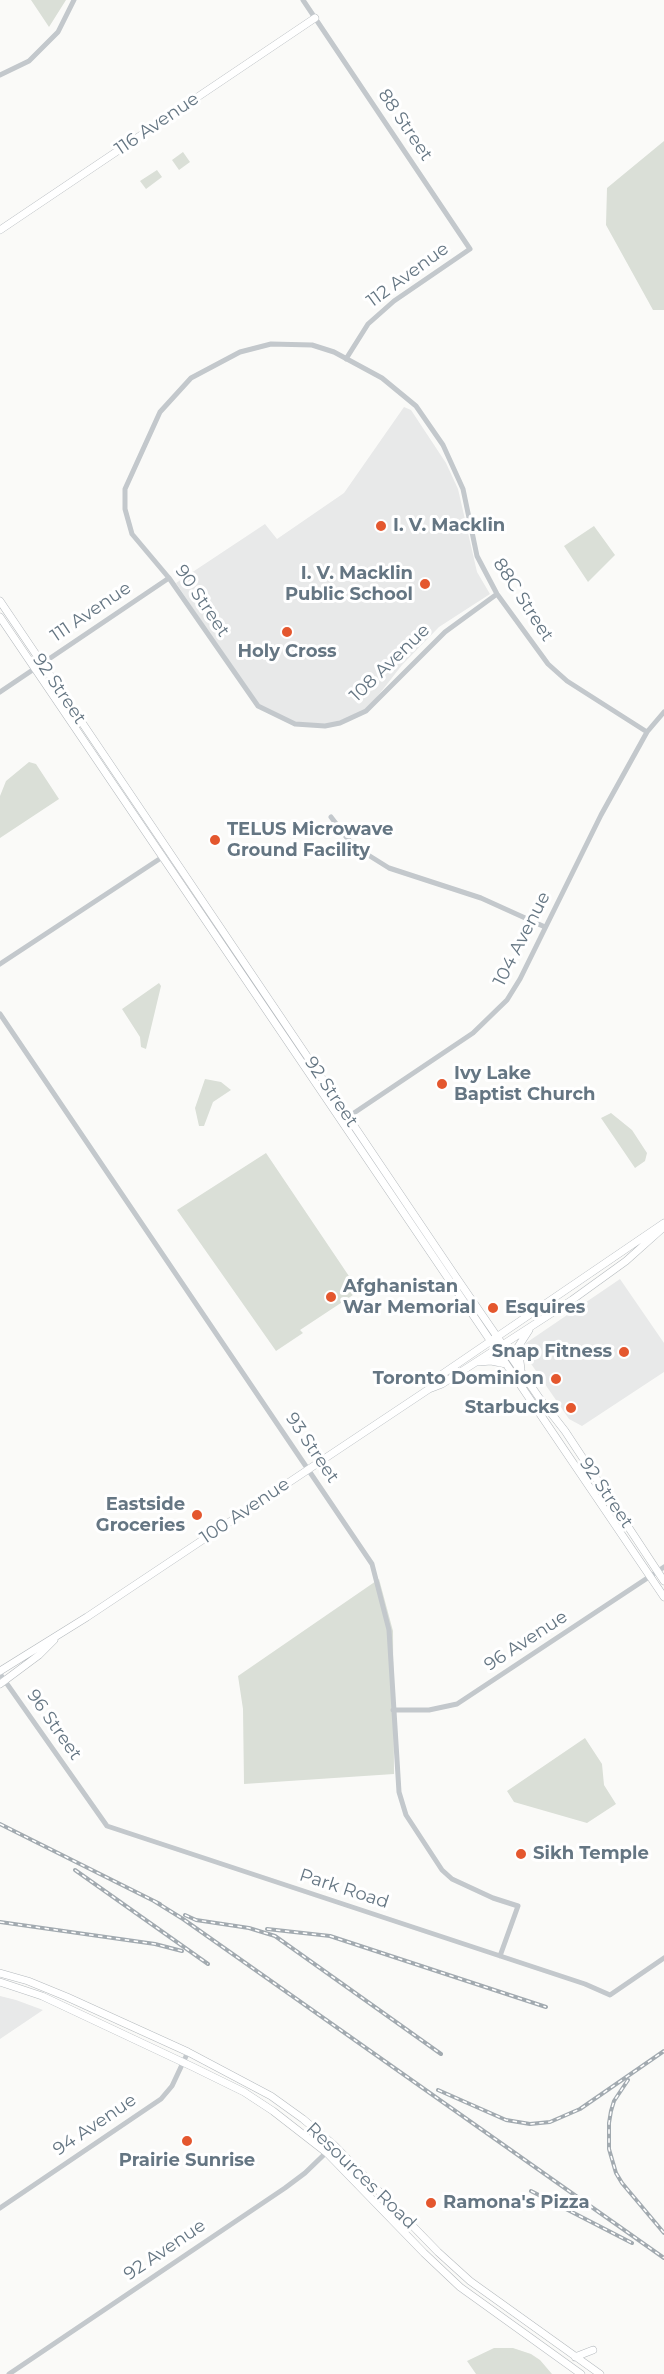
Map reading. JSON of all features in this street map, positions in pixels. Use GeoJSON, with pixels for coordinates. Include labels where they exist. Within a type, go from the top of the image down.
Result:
{"type":"FeatureCollection","features":[{"type":"Feature","properties":{"kind":"main road","name":"116 Avenue"},"geometry":{"type":"LineString","coordinates":[[0,230],[315,18]]}},
{"type":"Feature","properties":{"kind":"main road","name":"92 Street"},"geometry":{"type":"LineString","coordinates":[[0,601],[500,1341],[661,1569],[664,1581]]}},
{"type":"Feature","properties":{"kind":"main road","name":"92 Street"},"geometry":{"type":"LineString","coordinates":[[0,617],[664,1597]]}},
{"type":"Feature","properties":{"kind":"main road","name":"100 Avenue"},"geometry":{"type":"LineString","coordinates":[[0,1672],[429,1389],[442,1384],[664,1225]]}},
{"type":"Feature","properties":{"kind":"main road","name":"100 Avenue"},"geometry":{"type":"LineString","coordinates":[[500,1341],[530,1328],[626,1261],[664,1225]]}},
{"type":"Feature","properties":{"kind":"main road"},"geometry":{"type":"LineString","coordinates":[[522,1372],[518,1347],[530,1328]]}},
{"type":"Feature","properties":{"kind":"main road","name":"100 Avenue"},"geometry":{"type":"LineString","coordinates":[[429,1389],[438,1377],[493,1346]]}},
{"type":"Feature","properties":{"kind":"main road"},"geometry":{"type":"LineString","coordinates":[[473,1363],[491,1360],[506,1364]]}},
{"type":"Feature","properties":{"kind":"main road","name":"100 Avenue"},"geometry":{"type":"LineString","coordinates":[[3,1682],[39,1656],[60,1634]]}},
{"type":"Feature","properties":{"kind":"main road","name":"Resources Road"},"geometry":{"type":"LineString","coordinates":[[0,1973],[28,1981],[67,1997],[188,2052],[271,2096],[334,2145],[438,2252],[470,2281],[600,2374]]}},
{"type":"Feature","properties":{"kind":"main road","name":"Resources Road"},"geometry":{"type":"LineString","coordinates":[[0,1982],[42,1996],[244,2092],[327,2153],[460,2287],[578,2373]]}},
{"type":"Feature","properties":{"kind":"main road"},"geometry":{"type":"LineString","coordinates":[[575,2357],[593,2350]]}},
{"type":"Feature","properties":{"kind":"street"},"geometry":{"type":"LineString","coordinates":[[0,75],[29,61],[58,32],[74,0]]}},
{"type":"Feature","properties":{"kind":"street","name":"88 Street"},"geometry":{"type":"LineString","coordinates":[[303,0],[470,249]]}},
{"type":"Feature","properties":{"kind":"street","name":"112 Avenue"},"geometry":{"type":"LineString","coordinates":[[346,359],[368,324],[394,301],[470,249]]}},
{"type":"Feature","properties":{"kind":"street","name":"90 Street"},"geometry":{"type":"LineString","coordinates":[[292,344],[271,344],[240,352],[191,378],[160,412],[125,489],[125,509],[128,524],[139,542],[169,578],[258,706],[295,724]]}},
{"type":"Feature","properties":{"kind":"street","name":"88C Street"},"geometry":{"type":"LineString","coordinates":[[292,344],[312,345],[334,352],[382,378],[416,406],[443,445],[463,489],[477,556],[497,594],[549,664],[561,676],[647,732]]}},
{"type":"Feature","properties":{"kind":"street","name":"111 Avenue"},"geometry":{"type":"LineString","coordinates":[[0,692],[169,578]]}},
{"type":"Feature","properties":{"kind":"street","name":"108 Avenue"},"geometry":{"type":"LineString","coordinates":[[295,724],[325,726],[340,723],[366,711],[445,632],[497,594]]}},
{"type":"Feature","properties":{"kind":"street","name":"104 Avenue"},"geometry":{"type":"LineString","coordinates":[[341,1122],[473,1033],[491,1017],[514,989],[595,827],[647,732],[664,712]]}},
{"type":"Feature","properties":{"kind":"street"},"geometry":{"type":"LineString","coordinates":[[331,817],[357,848],[388,868],[481,898],[545,927]]}},
{"type":"Feature","properties":{"kind":"street"},"geometry":{"type":"LineString","coordinates":[[0,964],[170,852]]}},
{"type":"Feature","properties":{"kind":"street","name":"93 Street"},"geometry":{"type":"LineString","coordinates":[[0,1014],[372,1564],[389,1630],[399,1792],[405,1815],[442,1870],[452,1880],[518,1906],[500,1956]]}},
{"type":"Feature","properties":{"kind":"street","name":"96 Avenue"},"geometry":{"type":"LineString","coordinates":[[393,1710],[429,1710],[457,1704],[661,1569]]}},
{"type":"Feature","properties":{"kind":"street","name":"96 Street"},"geometry":{"type":"LineString","coordinates":[[0,1672],[3,1682],[83,1793]]}},
{"type":"Feature","properties":{"kind":"street","name":"Park Road"},"geometry":{"type":"LineString","coordinates":[[83,1793],[107,1826],[500,1956],[610,1995],[664,1958]]}},
{"type":"Feature","properties":{"kind":"street","name":"94 Avenue"},"geometry":{"type":"LineString","coordinates":[[0,2208],[163,2097],[172,2086],[188,2052]]}},
{"type":"Feature","properties":{"kind":"street","name":"92 Avenue"},"geometry":{"type":"LineString","coordinates":[[9,2374],[285,2188],[305,2173],[334,2145]]}},
{"type":"Feature","properties":{"kind":"street"},"geometry":{"type":"LineString","coordinates":[[578,2373],[585,2363]]}},
{"type":"Feature","properties":{"kind":"shaded area"},"geometry":{"type":"Polygon","coordinates":[[[31,0],[66,0],[49,27],[31,0]]]}},
{"type":"Feature","properties":{"kind":"shaded area"},"geometry":{"type":"Polygon","coordinates":[[[664,141],[664,310],[653,310],[606,225],[607,188],[664,141]]]}},
{"type":"Feature","properties":{"kind":"shaded area"},"geometry":{"type":"Polygon","coordinates":[[[183,152],[190,162],[179,170],[172,160],[183,152]]]}},
{"type":"Feature","properties":{"kind":"shaded area"},"geometry":{"type":"Polygon","coordinates":[[[157,170],[162,177],[146,189],[140,181],[157,170]]]}},
{"type":"Feature","properties":{"kind":"shaded area"},"geometry":{"type":"Polygon","coordinates":[[[404,407],[411,410],[446,463],[458,489],[477,572],[490,594],[439,627],[402,665],[366,711],[325,726],[295,724],[258,706],[176,583],[265,524],[277,539],[344,493],[404,407]]]}},
{"type":"Feature","properties":{"kind":"shaded area"},"geometry":{"type":"Polygon","coordinates":[[[594,526],[615,555],[588,582],[564,546],[594,526]]]}},
{"type":"Feature","properties":{"kind":"shaded area"},"geometry":{"type":"Polygon","coordinates":[[[29,762],[36,764],[59,799],[0,838],[0,796],[6,781],[29,762]]]}},
{"type":"Feature","properties":{"kind":"shaded area"},"geometry":{"type":"Polygon","coordinates":[[[159,983],[161,986],[146,1049],[141,1047],[140,1037],[122,1009],[159,983]]]}},
{"type":"Feature","properties":{"kind":"shaded area"},"geometry":{"type":"Polygon","coordinates":[[[205,1079],[221,1082],[231,1090],[213,1102],[204,1126],[199,1126],[195,1108],[205,1079]]]}},
{"type":"Feature","properties":{"kind":"shaded area"},"geometry":{"type":"Polygon","coordinates":[[[611,1113],[632,1130],[647,1153],[645,1161],[635,1168],[601,1118],[611,1113]]]}},
{"type":"Feature","properties":{"kind":"shaded area"},"geometry":{"type":"Polygon","coordinates":[[[266,1153],[359,1291],[300,1330],[303,1333],[276,1351],[177,1210],[266,1153]]]}},
{"type":"Feature","properties":{"kind":"shaded area"},"geometry":{"type":"Polygon","coordinates":[[[620,1279],[664,1343],[664,1372],[582,1426],[569,1419],[525,1355],[526,1343],[620,1279]]]}},
{"type":"Feature","properties":{"kind":"shaded area"},"geometry":{"type":"Polygon","coordinates":[[[379,1579],[393,1631],[394,1774],[244,1784],[243,1709],[238,1676],[379,1579]]]}},
{"type":"Feature","properties":{"kind":"shaded area"},"geometry":{"type":"Polygon","coordinates":[[[585,1738],[602,1764],[604,1785],[616,1804],[587,1823],[514,1802],[507,1791],[585,1738]]]}},
{"type":"Feature","properties":{"kind":"shaded area"},"geometry":{"type":"Polygon","coordinates":[[[0,1996],[16,2000],[43,2010],[0,2039],[0,1996]]]}},
{"type":"Feature","properties":{"kind":"shaded area"},"geometry":{"type":"Polygon","coordinates":[[[494,2348],[513,2348],[531,2354],[540,2360],[552,2374],[476,2374],[467,2361],[494,2348]]]}},
{"type":"Feature","properties":{"kind":"railway"},"geometry":{"type":"LineString","coordinates":[[0,1824],[160,1904]]}},
{"type":"Feature","properties":{"kind":"railway"},"geometry":{"type":"LineString","coordinates":[[75,1870],[208,1964]]}},
{"type":"Feature","properties":{"kind":"railway"},"geometry":{"type":"LineString","coordinates":[[154,1901],[183,1919],[664,2258]]}},
{"type":"Feature","properties":{"kind":"railway"},"geometry":{"type":"LineString","coordinates":[[185,1915],[196,1920],[249,1928],[275,1936],[441,2054]]}},
{"type":"Feature","properties":{"kind":"railway"},"geometry":{"type":"LineString","coordinates":[[0,1922],[155,1944],[182,1951]]}},
{"type":"Feature","properties":{"kind":"railway"},"geometry":{"type":"LineString","coordinates":[[267,1929],[330,1936],[546,2007]]}},
{"type":"Feature","properties":{"kind":"railway"},"geometry":{"type":"LineString","coordinates":[[438,2090],[506,2120],[530,2124],[550,2122],[580,2109],[664,2051]]}},
{"type":"Feature","properties":{"kind":"railway"},"geometry":{"type":"LineString","coordinates":[[628,2080],[614,2101],[611,2111],[609,2149],[616,2173],[622,2183],[664,2233]]}},
{"type":"Feature","properties":{"kind":"railway"},"geometry":{"type":"LineString","coordinates":[[531,2191],[632,2243]]}},
{"type":"Feature","properties":{"kind":"place","name":"I. V. Macklin"},"geometry":{"type":"Point","coordinates":[381,526]}},
{"type":"Feature","properties":{"kind":"place","name":"I. V. Macklin Public School"},"geometry":{"type":"Point","coordinates":[425,584]}},
{"type":"Feature","properties":{"kind":"place","name":"Holy Cross"},"geometry":{"type":"Point","coordinates":[287,632]}},
{"type":"Feature","properties":{"kind":"place","name":"TELUS Microwave Ground Facility"},"geometry":{"type":"Point","coordinates":[215,840]}},
{"type":"Feature","properties":{"kind":"place","name":"Ivy Lake Baptist Church"},"geometry":{"type":"Point","coordinates":[442,1084]}},
{"type":"Feature","properties":{"kind":"place","name":"Afghanistan War Memorial"},"geometry":{"type":"Point","coordinates":[331,1297]}},
{"type":"Feature","properties":{"kind":"place","name":"Esquires"},"geometry":{"type":"Point","coordinates":[493,1308]}},
{"type":"Feature","properties":{"kind":"place","name":"Snap Fitness"},"geometry":{"type":"Point","coordinates":[624,1352]}},
{"type":"Feature","properties":{"kind":"place","name":"Toronto Dominion"},"geometry":{"type":"Point","coordinates":[556,1379]}},
{"type":"Feature","properties":{"kind":"place","name":"Starbucks"},"geometry":{"type":"Point","coordinates":[571,1408]}},
{"type":"Feature","properties":{"kind":"place","name":"Eastside Groceries"},"geometry":{"type":"Point","coordinates":[197,1515]}},
{"type":"Feature","properties":{"kind":"place","name":"Sikh Temple"},"geometry":{"type":"Point","coordinates":[521,1854]}},
{"type":"Feature","properties":{"kind":"place","name":"Prairie Sunrise"},"geometry":{"type":"Point","coordinates":[187,2141]}},
{"type":"Feature","properties":{"kind":"place","name":"Ramona's Pizza"},"geometry":{"type":"Point","coordinates":[431,2203]}}]}
